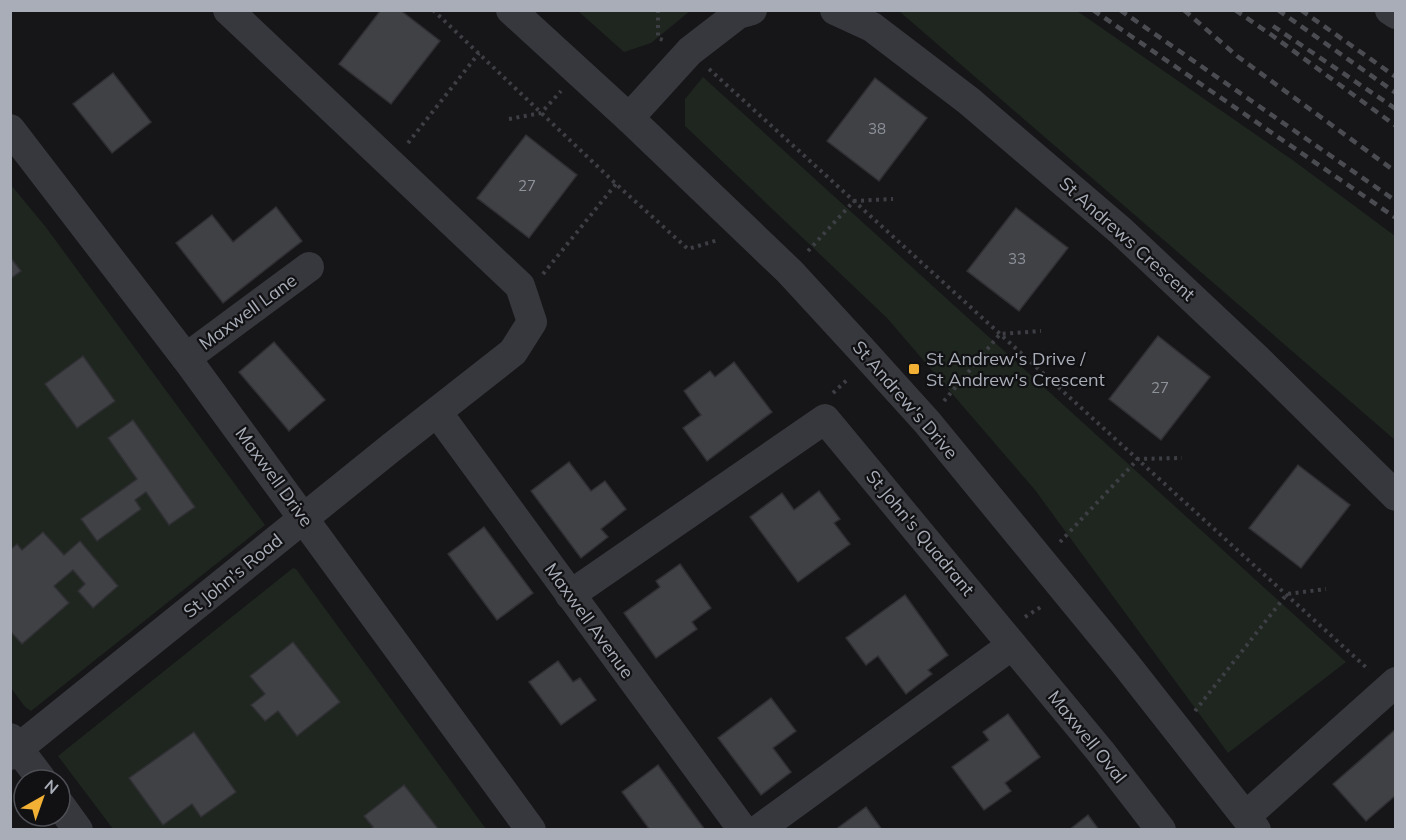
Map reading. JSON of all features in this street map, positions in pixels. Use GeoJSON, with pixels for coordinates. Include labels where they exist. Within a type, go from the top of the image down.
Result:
{"type":"FeatureCollection","features":[{"type":"Feature","properties":{"kind":"street"},"geometry":{"type":"LineString","coordinates":[[228,10],[520,285]]}},
{"type":"Feature","properties":{"kind":"street","name":"St Andrew's Drive"},"geometry":{"type":"LineString","coordinates":[[511,10],[629,118],[790,272],[870,359],[927,423],[1065,591],[1179,731],[1250,823]]}},
{"type":"Feature","properties":{"kind":"street"},"geometry":{"type":"LineString","coordinates":[[629,118],[690,51],[738,14],[752,10]]}},
{"type":"Feature","properties":{"kind":"street","name":"St Andrews Crescent"},"geometry":{"type":"LineString","coordinates":[[836,10],[872,27],[969,101],[1121,231],[1257,359],[1395,496]]}},
{"type":"Feature","properties":{"kind":"street"},"geometry":{"type":"LineString","coordinates":[[1390,10],[1395,14]]}},
{"type":"Feature","properties":{"kind":"street","name":"Maxwell Drive"},"geometry":{"type":"LineString","coordinates":[[10,129],[186,358],[531,830]]}},
{"type":"Feature","properties":{"kind":"street","name":"Maxwell Lane"},"geometry":{"type":"LineString","coordinates":[[186,358],[309,267]]}},
{"type":"Feature","properties":{"kind":"street","name":"St John's Road"},"geometry":{"type":"LineString","coordinates":[[13,747],[513,352],[532,322],[520,285]]}},
{"type":"Feature","properties":{"kind":"street","name":"Maxwell Avenue"},"geometry":{"type":"LineString","coordinates":[[437,412],[743,830]]}},
{"type":"Feature","properties":{"kind":"street"},"geometry":{"type":"LineString","coordinates":[[570,595],[825,419]]}},
{"type":"Feature","properties":{"kind":"street","name":"St John's Quadrant"},"geometry":{"type":"LineString","coordinates":[[825,419],[1007,638]]}},
{"type":"Feature","properties":{"kind":"street"},"geometry":{"type":"LineString","coordinates":[[758,830],[1007,638]]}},
{"type":"Feature","properties":{"kind":"street","name":"Maxwell Oval"},"geometry":{"type":"LineString","coordinates":[[1007,638],[1161,830]]}},
{"type":"Feature","properties":{"kind":"street"},"geometry":{"type":"LineString","coordinates":[[1250,823],[1392,685]]}},
{"type":"Feature","properties":{"kind":"street"},"geometry":{"type":"LineString","coordinates":[[13,747],[31,768]]}},
{"type":"Feature","properties":{"kind":"path"},"geometry":{"type":"LineString","coordinates":[[434,10],[616,184],[688,249],[747,231]]}},
{"type":"Feature","properties":{"kind":"path"},"geometry":{"type":"LineString","coordinates":[[658,10],[658,38],[690,51],[1287,594],[1392,685]]}},
{"type":"Feature","properties":{"kind":"path"},"geometry":{"type":"LineString","coordinates":[[391,164],[479,53]]}},
{"type":"Feature","properties":{"kind":"path"},"geometry":{"type":"LineString","coordinates":[[509,119],[541,112]]}},
{"type":"Feature","properties":{"kind":"path"},"geometry":{"type":"LineString","coordinates":[[520,285],[546,273],[616,184]]}},
{"type":"Feature","properties":{"kind":"path"},"geometry":{"type":"LineString","coordinates":[[790,272],[854,201],[893,199]]}},
{"type":"Feature","properties":{"kind":"path"},"geometry":{"type":"LineString","coordinates":[[927,423],[1000,334],[1041,331]]}},
{"type":"Feature","properties":{"kind":"path"},"geometry":{"type":"LineString","coordinates":[[825,419],[830,396],[870,359]]}},
{"type":"Feature","properties":{"kind":"path"},"geometry":{"type":"LineString","coordinates":[[1041,562],[1138,459],[1182,458]]}},
{"type":"Feature","properties":{"kind":"path"},"geometry":{"type":"LineString","coordinates":[[1179,731],[1287,594],[1326,589]]}},
{"type":"Feature","properties":{"kind":"path"},"geometry":{"type":"LineString","coordinates":[[1007,638],[1065,591]]}},
{"type":"Feature","properties":{"kind":"shaded area"},"geometry":{"type":"Polygon","coordinates":[[[578,11],[690,11],[651,43],[624,52],[578,11]]]}},
{"type":"Feature","properties":{"kind":"shaded area"},"geometry":{"type":"Polygon","coordinates":[[[899,11],[1077,11],[1294,161],[1395,236],[1395,440],[899,11]]]}},
{"type":"Feature","properties":{"kind":"shaded area"},"geometry":{"type":"Polygon","coordinates":[[[703,77],[1346,662],[1228,753],[1035,490],[887,318],[685,126],[685,99],[703,77]]]}},
{"type":"Feature","properties":{"kind":"shaded area"},"geometry":{"type":"Polygon","coordinates":[[[11,185],[45,226],[265,525],[31,711],[25,707],[11,688],[11,185]]]}},
{"type":"Feature","properties":{"kind":"shaded area"},"geometry":{"type":"Polygon","coordinates":[[[293,568],[296,569],[486,829],[113,829],[72,775],[72,768],[67,768],[58,756],[293,568]],[[293,642],[251,675],[265,694],[252,705],[265,721],[278,711],[297,736],[340,702],[293,642]]]}},
{"type":"Feature","properties":{"kind":"building"},"geometry":{"type":"Polygon","coordinates":[[[381,10],[400,10],[440,41],[391,104],[339,64],[381,10]]]}},
{"type":"Feature","properties":{"kind":"building"},"geometry":{"type":"Polygon","coordinates":[[[113,73],[151,122],[112,153],[73,104],[113,73]]]}},
{"type":"Feature","properties":{"kind":"building"},"geometry":{"type":"Polygon","coordinates":[[[875,78],[927,118],[879,181],[827,141],[875,78]]]}},
{"type":"Feature","properties":{"kind":"building"},"geometry":{"type":"Polygon","coordinates":[[[526,135],[577,175],[529,238],[477,198],[526,135]]]}},
{"type":"Feature","properties":{"kind":"building"},"geometry":{"type":"Polygon","coordinates":[[[276,207],[302,241],[223,303],[176,243],[212,215],[233,242],[276,207]]]}},
{"type":"Feature","properties":{"kind":"building"},"geometry":{"type":"Polygon","coordinates":[[[1016,208],[1068,248],[1019,311],[967,271],[1016,208]]]}},
{"type":"Feature","properties":{"kind":"building"},"geometry":{"type":"Polygon","coordinates":[[[10,257],[21,271],[10,279],[10,257]]]}},
{"type":"Feature","properties":{"kind":"building"},"geometry":{"type":"Polygon","coordinates":[[[1158,336],[1210,377],[1161,440],[1109,399],[1158,336]]]}},
{"type":"Feature","properties":{"kind":"building"},"geometry":{"type":"Polygon","coordinates":[[[274,342],[325,400],[289,431],[239,372],[274,342]]]}},
{"type":"Feature","properties":{"kind":"building"},"geometry":{"type":"Polygon","coordinates":[[[83,356],[115,401],[77,428],[45,384],[83,356]]]}},
{"type":"Feature","properties":{"kind":"building"},"geometry":{"type":"Polygon","coordinates":[[[734,362],[772,412],[707,461],[683,428],[701,415],[684,391],[710,371],[715,377],[734,362]]]}},
{"type":"Feature","properties":{"kind":"building"},"geometry":{"type":"Polygon","coordinates":[[[133,420],[195,507],[169,525],[146,492],[135,500],[141,509],[97,541],[81,519],[137,479],[108,438],[133,420]]]}},
{"type":"Feature","properties":{"kind":"building"},"geometry":{"type":"Polygon","coordinates":[[[569,462],[591,491],[605,481],[626,509],[601,529],[608,537],[581,558],[531,491],[569,462]]]}},
{"type":"Feature","properties":{"kind":"building"},"geometry":{"type":"Polygon","coordinates":[[[1298,465],[1350,505],[1301,568],[1249,528],[1298,465]]]}},
{"type":"Feature","properties":{"kind":"building"},"geometry":{"type":"Polygon","coordinates":[[[819,491],[840,519],[834,523],[850,544],[798,582],[750,517],[782,493],[794,510],[819,491]]]}},
{"type":"Feature","properties":{"kind":"building"},"geometry":{"type":"Polygon","coordinates":[[[484,527],[533,593],[497,620],[448,554],[484,527]]]}},
{"type":"Feature","properties":{"kind":"building"},"geometry":{"type":"Polygon","coordinates":[[[43,532],[64,555],[80,541],[118,586],[93,608],[78,591],[85,584],[73,570],[54,586],[69,603],[22,644],[10,631],[10,550],[17,544],[22,550],[43,532]]]}},
{"type":"Feature","properties":{"kind":"building"},"geometry":{"type":"Polygon","coordinates":[[[680,564],[711,608],[692,622],[697,629],[656,658],[624,613],[660,587],[656,581],[680,564]]]}},
{"type":"Feature","properties":{"kind":"building"},"geometry":{"type":"Polygon","coordinates":[[[905,595],[948,655],[928,670],[932,674],[906,694],[878,656],[866,665],[846,638],[905,595]]]}},
{"type":"Feature","properties":{"kind":"building"},"geometry":{"type":"Polygon","coordinates":[[[293,642],[340,702],[297,736],[278,711],[265,721],[251,705],[265,694],[250,676],[293,642]]]}},
{"type":"Feature","properties":{"kind":"building"},"geometry":{"type":"Polygon","coordinates":[[[558,661],[573,682],[580,678],[596,700],[561,725],[529,682],[558,661]]]}},
{"type":"Feature","properties":{"kind":"building"},"geometry":{"type":"Polygon","coordinates":[[[771,698],[796,731],[773,748],[791,772],[761,795],[718,738],[771,698]]]}},
{"type":"Feature","properties":{"kind":"building"},"geometry":{"type":"Polygon","coordinates":[[[1008,714],[1040,757],[1005,783],[1011,791],[984,810],[952,767],[989,740],[983,732],[1008,714]]]}},
{"type":"Feature","properties":{"kind":"building"},"geometry":{"type":"Polygon","coordinates":[[[1396,729],[1396,795],[1366,821],[1333,784],[1396,729]]]}},
{"type":"Feature","properties":{"kind":"building"},"geometry":{"type":"Polygon","coordinates":[[[194,732],[236,792],[201,817],[192,804],[163,825],[129,778],[194,732]]]}},
{"type":"Feature","properties":{"kind":"building"},"geometry":{"type":"Polygon","coordinates":[[[658,765],[705,830],[650,830],[622,792],[658,765]]]}},
{"type":"Feature","properties":{"kind":"building"},"geometry":{"type":"Polygon","coordinates":[[[404,785],[439,830],[370,830],[373,827],[364,816],[404,785]]]}},
{"type":"Feature","properties":{"kind":"building"},"geometry":{"type":"Polygon","coordinates":[[[866,807],[882,830],[835,830],[866,807]]]}},
{"type":"Feature","properties":{"kind":"building"},"geometry":{"type":"Polygon","coordinates":[[[1088,815],[1099,830],[1069,830],[1088,815]]]}},
{"type":"Feature","properties":{"kind":"railway"},"geometry":{"type":"LineString","coordinates":[[1093,10],[1396,218]]}},
{"type":"Feature","properties":{"kind":"railway"},"geometry":{"type":"LineString","coordinates":[[1120,10],[1396,201]]}},
{"type":"Feature","properties":{"kind":"railway"},"geometry":{"type":"LineString","coordinates":[[1184,10],[1237,56],[1396,172]]}},
{"type":"Feature","properties":{"kind":"railway"},"geometry":{"type":"LineString","coordinates":[[1235,10],[1396,126]]}},
{"type":"Feature","properties":{"kind":"railway"},"geometry":{"type":"LineString","coordinates":[[1278,10],[1396,93]]}},
{"type":"Feature","properties":{"kind":"railway"},"geometry":{"type":"LineString","coordinates":[[1301,10],[1396,77]]}},
{"type":"Feature","properties":{"kind":"railway"},"geometry":{"type":"LineString","coordinates":[[1273,26],[1396,109]]}},
{"type":"Feature","properties":{"kind":"place","name":"St Andrew's Drive / St Andrew's Crescent"},"geometry":{"type":"Point","coordinates":[914,369]}}]}
